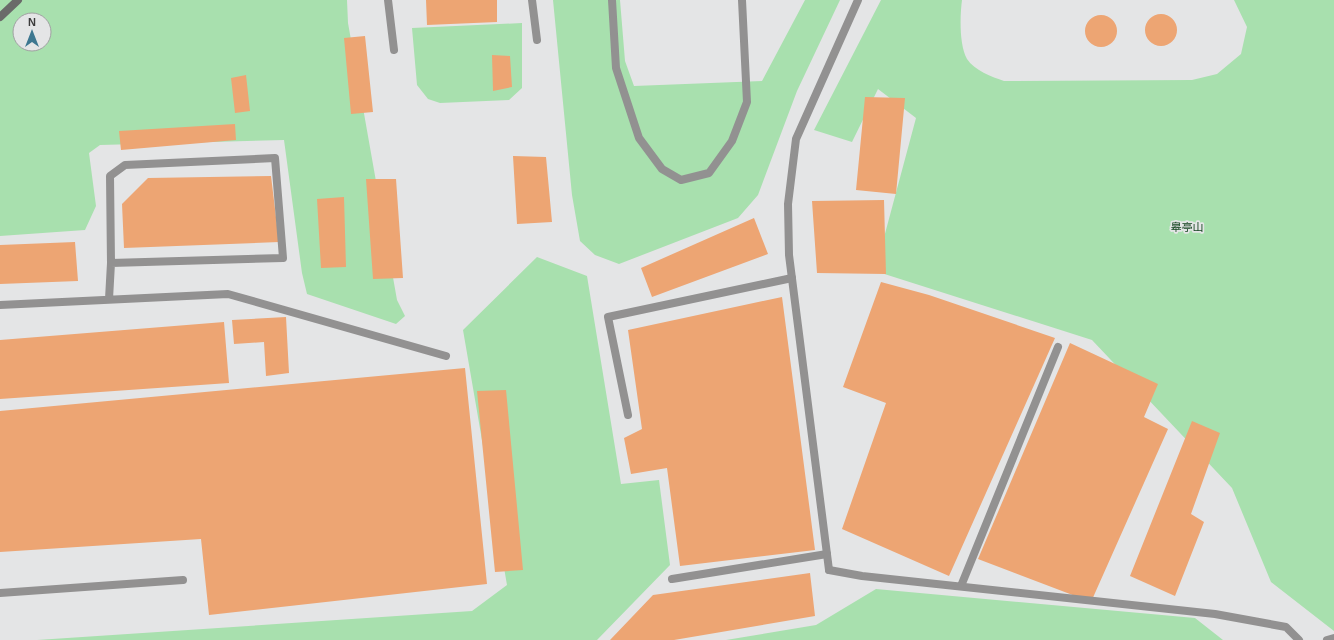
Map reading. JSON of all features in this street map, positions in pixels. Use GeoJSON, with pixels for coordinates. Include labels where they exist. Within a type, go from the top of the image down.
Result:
{"type":"FeatureCollection","features":[{"type":"Feature","properties":{"kind":"main road"},"geometry":{"type":"LineString","coordinates":[[0,17],[18,0]]}},
{"type":"Feature","properties":{"kind":"street"},"geometry":{"type":"LineString","coordinates":[[388,0],[394,50]]}},
{"type":"Feature","properties":{"kind":"street"},"geometry":{"type":"LineString","coordinates":[[532,0],[537,40]]}},
{"type":"Feature","properties":{"kind":"street"},"geometry":{"type":"LineString","coordinates":[[612,0],[616,68],[639,138],[662,169],[681,180],[709,173],[732,141],[747,102],[742,0]]}},
{"type":"Feature","properties":{"kind":"street"},"geometry":{"type":"LineString","coordinates":[[858,0],[796,139],[788,204],[789,255],[829,570],[862,576],[1215,614],[1286,627],[1300,640]]}},
{"type":"Feature","properties":{"kind":"street"},"geometry":{"type":"LineString","coordinates":[[109,300],[111,263],[110,176],[125,165],[275,158],[283,258],[111,263]]}},
{"type":"Feature","properties":{"kind":"street"},"geometry":{"type":"LineString","coordinates":[[628,415],[608,317],[792,278]]}},
{"type":"Feature","properties":{"kind":"street"},"geometry":{"type":"LineString","coordinates":[[0,304],[228,294],[446,356]]}},
{"type":"Feature","properties":{"kind":"street"},"geometry":{"type":"LineString","coordinates":[[961,586],[1058,347]]}},
{"type":"Feature","properties":{"kind":"street"},"geometry":{"type":"LineString","coordinates":[[672,579],[827,554]]}},
{"type":"Feature","properties":{"kind":"street"},"geometry":{"type":"LineString","coordinates":[[0,593],[183,580]]}},
{"type":"Feature","properties":{"kind":"street"},"geometry":{"type":"LineString","coordinates":[[1326,640],[1334,638]]}},
{"type":"Feature","properties":{"kind":"green space"},"geometry":{"type":"Polygon","coordinates":[[[0,0],[347,0],[348,23],[397,300],[405,316],[396,324],[307,294],[302,273],[284,140],[100,145],[89,153],[96,206],[85,230],[0,236],[0,0]]]}},
{"type":"Feature","properties":{"kind":"green space"},"geometry":{"type":"Polygon","coordinates":[[[553,0],[620,0],[625,61],[634,86],[762,81],[805,0],[840,0],[797,91],[758,195],[738,218],[619,264],[595,255],[580,241],[572,195],[553,0]]]}},
{"type":"Feature","properties":{"kind":"green space","name":"皋亭山"},"geometry":{"type":"Polygon","coordinates":[[[881,0],[962,0],[961,38],[964,53],[967,59],[979,70],[1004,81],[1192,80],[1217,74],[1241,54],[1247,27],[1234,0],[1334,0],[1334,631],[1271,582],[1232,488],[1092,340],[875,271],[916,118],[878,89],[852,142],[814,130],[881,0]]]}},
{"type":"Feature","properties":{"kind":"green space"},"geometry":{"type":"Polygon","coordinates":[[[522,23],[522,88],[509,100],[440,103],[428,99],[417,85],[412,28],[522,23]]]}},
{"type":"Feature","properties":{"kind":"green space"},"geometry":{"type":"Polygon","coordinates":[[[537,257],[587,276],[621,484],[659,480],[670,565],[597,640],[37,640],[472,611],[507,585],[463,330],[537,257]]]}},
{"type":"Feature","properties":{"kind":"green space"},"geometry":{"type":"Polygon","coordinates":[[[876,589],[1195,618],[1223,640],[726,640],[816,625],[876,589]]]}},
{"type":"Feature","properties":{"kind":"building"},"geometry":{"type":"Polygon","coordinates":[[[426,0],[497,0],[497,22],[427,25],[426,0]]]}},
{"type":"Feature","properties":{"kind":"building"},"geometry":{"type":"Polygon","coordinates":[[[1158,14],[1164,14],[1174,21],[1177,30],[1176,36],[1170,43],[1164,46],[1158,46],[1148,39],[1145,33],[1145,27],[1152,17],[1158,14]]]}},
{"type":"Feature","properties":{"kind":"building"},"geometry":{"type":"Polygon","coordinates":[[[1098,15],[1104,15],[1114,22],[1117,31],[1116,37],[1110,44],[1104,47],[1098,47],[1088,40],[1085,34],[1085,28],[1092,18],[1098,15]]]}},
{"type":"Feature","properties":{"kind":"building"},"geometry":{"type":"Polygon","coordinates":[[[365,36],[373,112],[351,114],[344,38],[365,36]]]}},
{"type":"Feature","properties":{"kind":"building"},"geometry":{"type":"Polygon","coordinates":[[[492,55],[510,56],[512,87],[493,91],[492,55]]]}},
{"type":"Feature","properties":{"kind":"building"},"geometry":{"type":"Polygon","coordinates":[[[246,75],[250,111],[235,113],[231,78],[246,75]]]}},
{"type":"Feature","properties":{"kind":"building"},"geometry":{"type":"Polygon","coordinates":[[[865,97],[905,98],[896,194],[856,190],[865,97]]]}},
{"type":"Feature","properties":{"kind":"building"},"geometry":{"type":"Polygon","coordinates":[[[235,124],[236,140],[121,150],[119,131],[235,124]]]}},
{"type":"Feature","properties":{"kind":"building"},"geometry":{"type":"Polygon","coordinates":[[[513,156],[546,157],[552,222],[517,224],[513,156]]]}},
{"type":"Feature","properties":{"kind":"building"},"geometry":{"type":"Polygon","coordinates":[[[271,176],[279,242],[124,248],[122,204],[148,178],[271,176]]]}},
{"type":"Feature","properties":{"kind":"building"},"geometry":{"type":"Polygon","coordinates":[[[366,179],[396,179],[403,278],[373,279],[366,179]]]}},
{"type":"Feature","properties":{"kind":"building"},"geometry":{"type":"Polygon","coordinates":[[[344,197],[346,267],[321,268],[317,199],[344,197]]]}},
{"type":"Feature","properties":{"kind":"building"},"geometry":{"type":"Polygon","coordinates":[[[884,200],[886,274],[817,273],[812,201],[884,200]]]}},
{"type":"Feature","properties":{"kind":"building"},"geometry":{"type":"Polygon","coordinates":[[[754,218],[768,254],[652,297],[641,268],[754,218]]]}},
{"type":"Feature","properties":{"kind":"building"},"geometry":{"type":"Polygon","coordinates":[[[75,242],[78,281],[0,284],[0,245],[75,242]]]}},
{"type":"Feature","properties":{"kind":"building"},"geometry":{"type":"Polygon","coordinates":[[[881,282],[929,295],[1055,338],[949,576],[842,529],[886,403],[843,387],[881,282]]]}},
{"type":"Feature","properties":{"kind":"building"},"geometry":{"type":"Polygon","coordinates":[[[782,297],[815,550],[680,566],[667,468],[631,474],[624,438],[642,429],[628,330],[782,297]]]}},
{"type":"Feature","properties":{"kind":"building"},"geometry":{"type":"Polygon","coordinates":[[[286,317],[289,373],[266,376],[264,342],[234,344],[232,320],[286,317]]]}},
{"type":"Feature","properties":{"kind":"building"},"geometry":{"type":"Polygon","coordinates":[[[224,322],[229,383],[0,399],[0,340],[224,322]]]}},
{"type":"Feature","properties":{"kind":"building"},"geometry":{"type":"Polygon","coordinates":[[[1070,343],[1158,384],[1144,417],[1168,429],[1091,602],[978,559],[1070,343]]]}},
{"type":"Feature","properties":{"kind":"building"},"geometry":{"type":"Polygon","coordinates":[[[465,368],[487,584],[209,615],[201,539],[0,552],[0,411],[465,368]]]}},
{"type":"Feature","properties":{"kind":"building"},"geometry":{"type":"Polygon","coordinates":[[[506,390],[523,570],[495,572],[477,391],[506,390]]]}},
{"type":"Feature","properties":{"kind":"building"},"geometry":{"type":"Polygon","coordinates":[[[1192,421],[1220,433],[1191,514],[1204,522],[1175,596],[1130,576],[1192,421]]]}},
{"type":"Feature","properties":{"kind":"building"},"geometry":{"type":"Polygon","coordinates":[[[810,573],[815,616],[674,640],[610,640],[653,595],[810,573]]]}}]}
